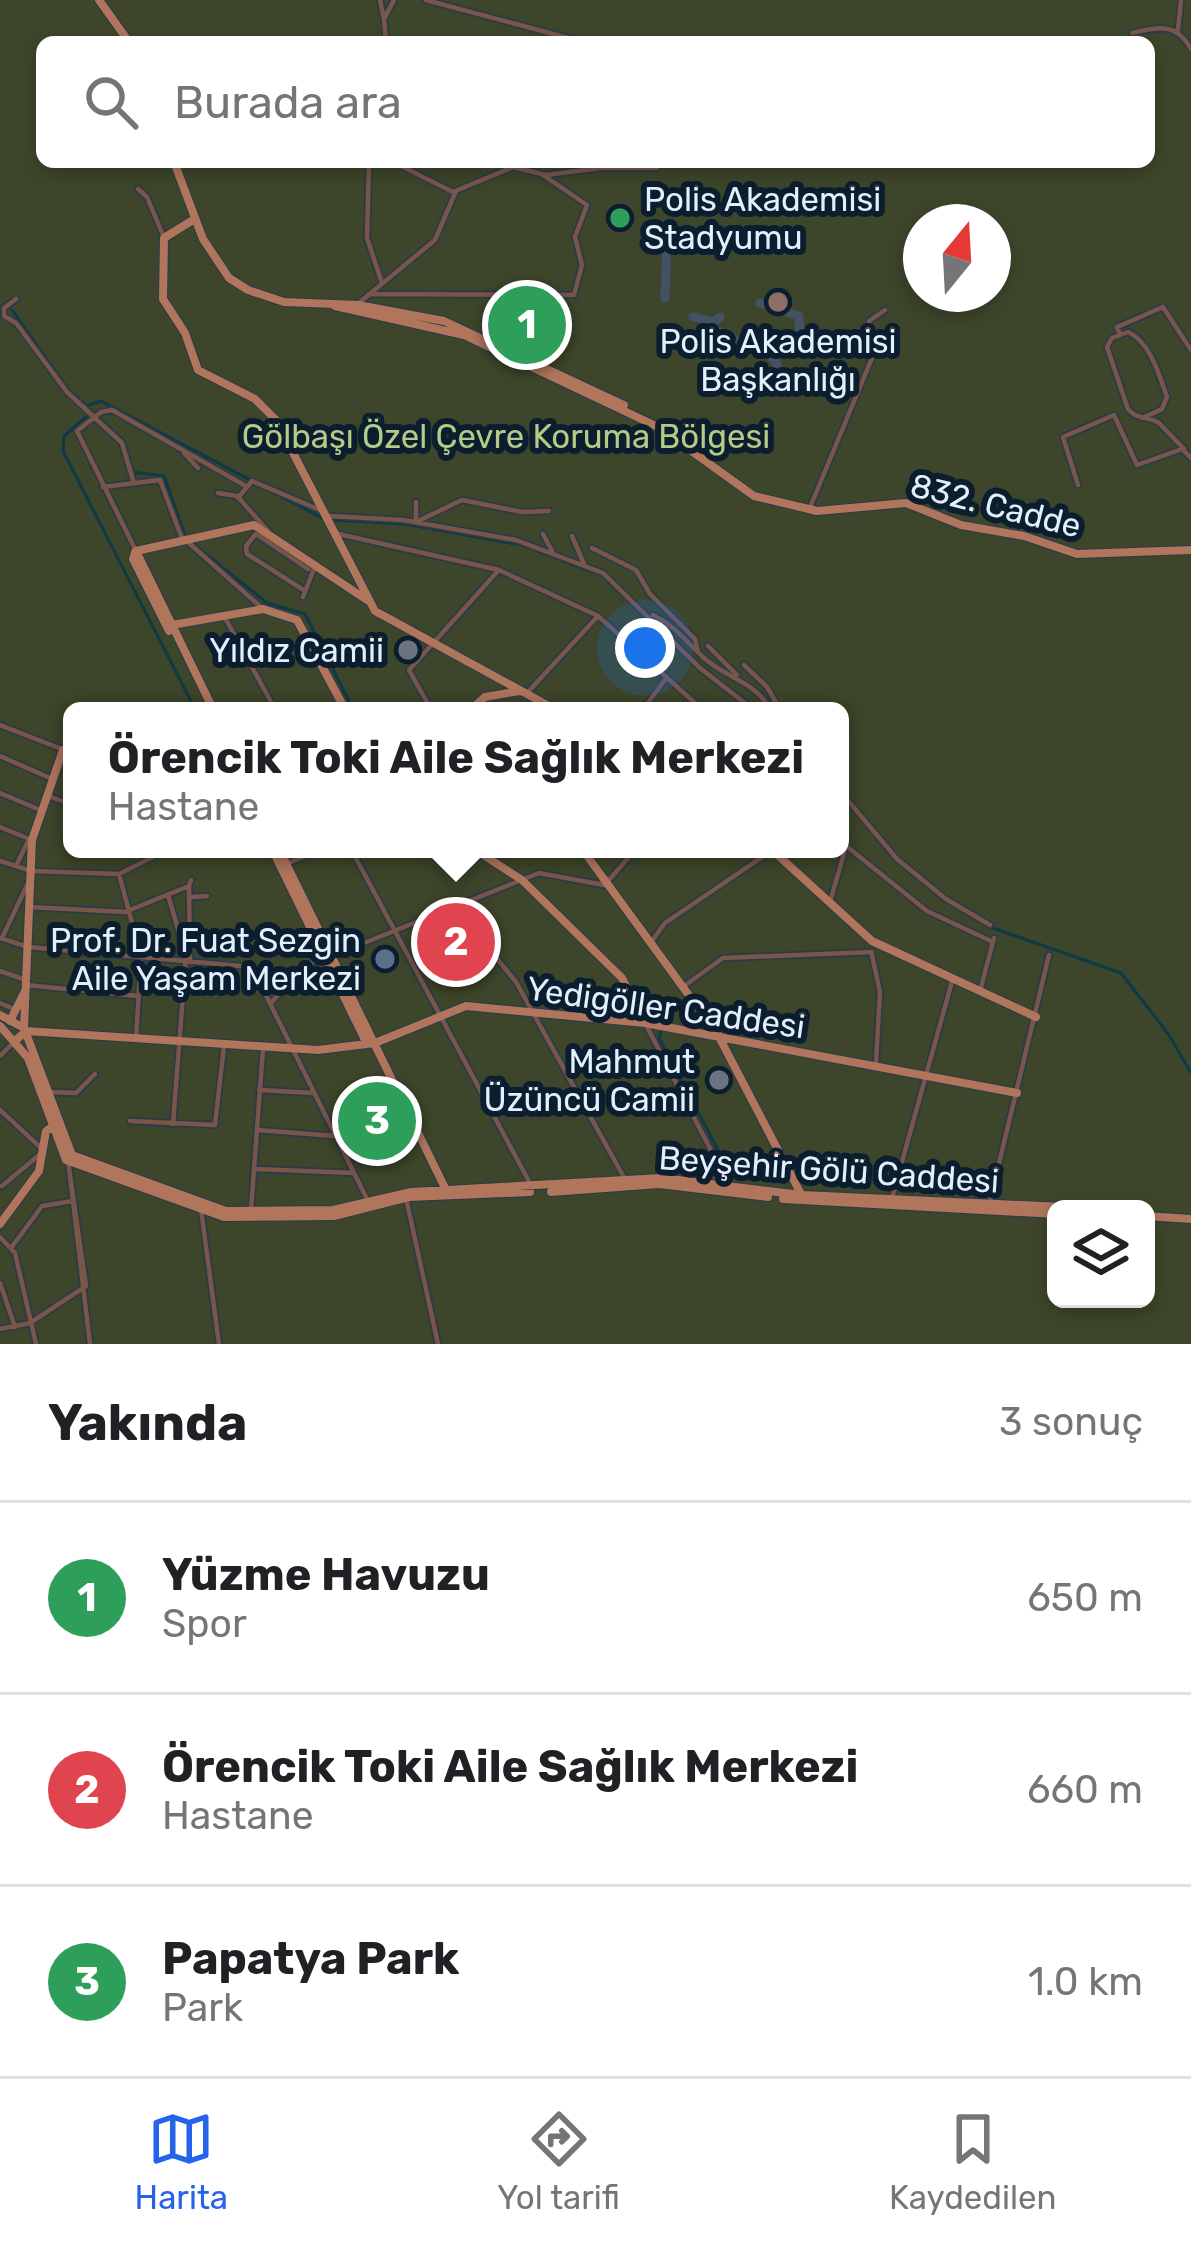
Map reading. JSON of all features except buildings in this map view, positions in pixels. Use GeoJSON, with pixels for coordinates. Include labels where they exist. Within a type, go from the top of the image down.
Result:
{"type":"FeatureCollection","features":[{"type":"Feature","properties":{"kind":"street"},"geometry":{"type":"LineString","coordinates":[[98,0],[125,36]]}},
{"type":"Feature","properties":{"kind":"street"},"geometry":{"type":"LineString","coordinates":[[380,0],[385,36]]}},
{"type":"Feature","properties":{"kind":"street"},"geometry":{"type":"LineString","coordinates":[[384,19],[394,0]]}},
{"type":"Feature","properties":{"kind":"street"},"geometry":{"type":"LineString","coordinates":[[426,0],[561,36]]}},
{"type":"Feature","properties":{"kind":"street"},"geometry":{"type":"LineString","coordinates":[[1178,31],[1181,0]]}},
{"type":"Feature","properties":{"kind":"street"},"geometry":{"type":"LineString","coordinates":[[1132,33],[1161,26],[1178,31],[1191,49]]}},
{"type":"Feature","properties":{"kind":"street","name":"832. Cadde"},"geometry":{"type":"LineString","coordinates":[[176,168],[197,222],[230,278],[260,296],[441,326],[671,429],[751,490],[817,511],[906,503],[961,525],[1024,536],[1077,554],[1191,550]]}},
{"type":"Feature","properties":{"kind":"street"},"geometry":{"type":"LineString","coordinates":[[370,168],[367,238],[382,283]]}},
{"type":"Feature","properties":{"kind":"street"},"geometry":{"type":"LineString","coordinates":[[406,168],[433,186],[457,191],[507,168]]}},
{"type":"Feature","properties":{"kind":"street"},"geometry":{"type":"LineString","coordinates":[[370,294],[574,296],[582,265],[575,237],[587,205],[543,175],[522,168]]}},
{"type":"Feature","properties":{"kind":"street"},"geometry":{"type":"LineString","coordinates":[[543,175],[582,168]]}},
{"type":"Feature","properties":{"kind":"street"},"geometry":{"type":"LineString","coordinates":[[138,189],[165,237],[163,299],[185,334],[196,367],[268,410],[288,438],[321,513],[375,610],[542,702]]}},
{"type":"Feature","properties":{"kind":"street"},"geometry":{"type":"LineString","coordinates":[[358,304],[434,240],[457,191]]}},
{"type":"Feature","properties":{"kind":"street"},"geometry":{"type":"LineString","coordinates":[[165,237],[197,222]]}},
{"type":"Feature","properties":{"kind":"street"},"geometry":{"type":"LineString","coordinates":[[16,299],[3,309],[4,316],[16,322],[64,388],[124,446],[133,480]]}},
{"type":"Feature","properties":{"kind":"street","name":"832. Cadde"},"geometry":{"type":"LineString","coordinates":[[335,306],[358,304],[444,321],[504,352]]}},
{"type":"Feature","properties":{"kind":"street"},"geometry":{"type":"LineString","coordinates":[[1120,334],[1117,327],[1135,315],[1163,307],[1191,350]]}},
{"type":"Feature","properties":{"kind":"street"},"geometry":{"type":"LineString","coordinates":[[810,506],[872,358],[868,323],[885,310]]}},
{"type":"Feature","properties":{"kind":"street"},"geometry":{"type":"LineString","coordinates":[[1120,334],[1107,347],[1128,409],[1159,423],[1191,458]]}},
{"type":"Feature","properties":{"kind":"street"},"geometry":{"type":"LineString","coordinates":[[1120,334],[1137,336],[1167,397],[1162,409],[1142,418]]}},
{"type":"Feature","properties":{"kind":"street"},"geometry":{"type":"LineString","coordinates":[[207,702],[77,431],[94,414],[112,410],[248,483],[321,513],[525,542],[586,567],[613,579],[700,668],[743,702]]}},
{"type":"Feature","properties":{"kind":"street"},"geometry":{"type":"LineString","coordinates":[[1078,485],[1063,437],[1112,416],[1118,417],[1137,465],[1184,448]]}},
{"type":"Feature","properties":{"kind":"street"},"geometry":{"type":"LineString","coordinates":[[180,449],[198,468]]}},
{"type":"Feature","properties":{"kind":"street"},"geometry":{"type":"LineString","coordinates":[[238,498],[250,472]]}},
{"type":"Feature","properties":{"kind":"street"},"geometry":{"type":"LineString","coordinates":[[104,487],[133,480],[162,482],[186,538],[263,609],[300,622],[341,702]]}},
{"type":"Feature","properties":{"kind":"street"},"geometry":{"type":"LineString","coordinates":[[218,493],[238,498],[285,549]]}},
{"type":"Feature","properties":{"kind":"street"},"geometry":{"type":"LineString","coordinates":[[416,523],[468,500],[522,512],[549,511]]}},
{"type":"Feature","properties":{"kind":"street"},"geometry":{"type":"LineString","coordinates":[[416,502],[416,523]]}},
{"type":"Feature","properties":{"kind":"street","name":"832. Cadde"},"geometry":{"type":"LineString","coordinates":[[789,503],[810,506]]}},
{"type":"Feature","properties":{"kind":"street"},"geometry":{"type":"LineString","coordinates":[[440,509],[440,527]]}},
{"type":"Feature","properties":{"kind":"street"},"geometry":{"type":"LineString","coordinates":[[136,551],[248,525],[272,534]]}},
{"type":"Feature","properties":{"kind":"street"},"geometry":{"type":"LineString","coordinates":[[331,532],[499,570],[598,616],[694,702]]}},
{"type":"Feature","properties":{"kind":"street"},"geometry":{"type":"LineString","coordinates":[[311,567],[302,594],[245,548],[255,533],[369,600]]}},
{"type":"Feature","properties":{"kind":"street"},"geometry":{"type":"LineString","coordinates":[[543,534],[554,555]]}},
{"type":"Feature","properties":{"kind":"street"},"geometry":{"type":"LineString","coordinates":[[572,536],[586,567]]}},
{"type":"Feature","properties":{"kind":"street"},"geometry":{"type":"LineString","coordinates":[[592,548],[636,570],[650,594],[695,639],[698,652]]}},
{"type":"Feature","properties":{"kind":"street"},"geometry":{"type":"LineString","coordinates":[[136,551],[134,559],[206,702]]}},
{"type":"Feature","properties":{"kind":"street"},"geometry":{"type":"LineString","coordinates":[[427,702],[409,672],[432,640],[499,570]]}},
{"type":"Feature","properties":{"kind":"street"},"geometry":{"type":"LineString","coordinates":[[172,625],[263,609]]}},
{"type":"Feature","properties":{"kind":"street"},"geometry":{"type":"LineString","coordinates":[[643,609],[737,677]]}},
{"type":"Feature","properties":{"kind":"street"},"geometry":{"type":"LineString","coordinates":[[224,616],[271,702]]}},
{"type":"Feature","properties":{"kind":"street"},"geometry":{"type":"LineString","coordinates":[[527,693],[598,616]]}},
{"type":"Feature","properties":{"kind":"street"},"geometry":{"type":"LineString","coordinates":[[708,646],[762,702]]}},
{"type":"Feature","properties":{"kind":"street"},"geometry":{"type":"LineString","coordinates":[[744,665],[763,681],[776,702]]}},
{"type":"Feature","properties":{"kind":"street"},"geometry":{"type":"LineString","coordinates":[[649,702],[667,677]]}},
{"type":"Feature","properties":{"kind":"street"},"geometry":{"type":"LineString","coordinates":[[479,702],[508,684]]}},
{"type":"Feature","properties":{"kind":"street"},"geometry":{"type":"LineString","coordinates":[[0,724],[63,750]]}},
{"type":"Feature","properties":{"kind":"street"},"geometry":{"type":"LineString","coordinates":[[0,756],[52,779]]}},
{"type":"Feature","properties":{"kind":"street"},"geometry":{"type":"LineString","coordinates":[[16,866],[63,760]]}},
{"type":"Feature","properties":{"kind":"street"},"geometry":{"type":"LineString","coordinates":[[0,793],[40,810]]}},
{"type":"Feature","properties":{"kind":"street"},"geometry":{"type":"LineString","coordinates":[[46,795],[63,802]]}},
{"type":"Feature","properties":{"kind":"street"},"geometry":{"type":"LineString","coordinates":[[849,801],[891,853],[946,899],[990,925]]}},
{"type":"Feature","properties":{"kind":"street"},"geometry":{"type":"LineString","coordinates":[[0,827],[30,839]]}},
{"type":"Feature","properties":{"kind":"street"},"geometry":{"type":"LineString","coordinates":[[0,1224],[37,1176],[54,1126],[25,1030],[30,839]]}},
{"type":"Feature","properties":{"kind":"street"},"geometry":{"type":"LineString","coordinates":[[849,849],[927,910],[993,940],[980,991]]}},
{"type":"Feature","properties":{"kind":"street"},"geometry":{"type":"LineString","coordinates":[[0,861],[30,876],[119,874],[151,858]]}},
{"type":"Feature","properties":{"kind":"street"},"geometry":{"type":"LineString","coordinates":[[280,858],[325,958],[448,1193]]}},
{"type":"Feature","properties":{"kind":"street"},"geometry":{"type":"LineString","coordinates":[[282,858],[325,958]]}},
{"type":"Feature","properties":{"kind":"street"},"geometry":{"type":"LineString","coordinates":[[286,864],[301,858]]}},
{"type":"Feature","properties":{"kind":"street"},"geometry":{"type":"LineString","coordinates":[[356,858],[532,1187]]}},
{"type":"Feature","properties":{"kind":"street"},"geometry":{"type":"LineString","coordinates":[[488,858],[522,880],[622,978],[730,1190]]}},
{"type":"Feature","properties":{"kind":"street"},"geometry":{"type":"LineString","coordinates":[[589,858],[718,1036],[801,1198]]}},
{"type":"Feature","properties":{"kind":"street"},"geometry":{"type":"LineString","coordinates":[[608,884],[629,858]]}},
{"type":"Feature","properties":{"kind":"street"},"geometry":{"type":"LineString","coordinates":[[652,941],[665,923],[758,858]]}},
{"type":"Feature","properties":{"kind":"street"},"geometry":{"type":"LineString","coordinates":[[781,858],[872,941],[1036,1017]]}},
{"type":"Feature","properties":{"kind":"street"},"geometry":{"type":"LineString","coordinates":[[830,902],[840,858]]}},
{"type":"Feature","properties":{"kind":"street"},"geometry":{"type":"LineString","coordinates":[[272,1001],[302,967],[522,880],[554,872],[608,884]]}},
{"type":"Feature","properties":{"kind":"street"},"geometry":{"type":"LineString","coordinates":[[119,874],[141,956],[136,1040]]}},
{"type":"Feature","properties":{"kind":"street"},"geometry":{"type":"LineString","coordinates":[[30,876],[1,938],[28,947],[247,964],[272,1001],[369,1204]]}},
{"type":"Feature","properties":{"kind":"street"},"geometry":{"type":"LineString","coordinates":[[29,907],[129,911],[190,883],[173,1124]]}},
{"type":"Feature","properties":{"kind":"street"},"geometry":{"type":"LineString","coordinates":[[168,895],[188,961]]}},
{"type":"Feature","properties":{"kind":"street"},"geometry":{"type":"LineString","coordinates":[[192,897],[207,896]]}},
{"type":"Feature","properties":{"kind":"street"},"geometry":{"type":"LineString","coordinates":[[454,906],[514,980],[626,1181]]}},
{"type":"Feature","properties":{"kind":"street"},"geometry":{"type":"LineString","coordinates":[[872,941],[880,992],[876,1062]]}},
{"type":"Feature","properties":{"kind":"street"},"geometry":{"type":"LineString","coordinates":[[684,986],[720,958],[872,952]]}},
{"type":"Feature","properties":{"kind":"street"},"geometry":{"type":"LineString","coordinates":[[1047,1213],[989,1209],[1049,955]]}},
{"type":"Feature","properties":{"kind":"street"},"geometry":{"type":"LineString","coordinates":[[0,970],[26,985],[138,996]]}},
{"type":"Feature","properties":{"kind":"street"},"geometry":{"type":"LineString","coordinates":[[890,1204],[953,978]]}},
{"type":"Feature","properties":{"kind":"street"},"geometry":{"type":"LineString","coordinates":[[0,1042],[6,1019],[26,985]]}},
{"type":"Feature","properties":{"kind":"street"},"geometry":{"type":"LineString","coordinates":[[0,1003],[69,1161],[73,1201]]}},
{"type":"Feature","properties":{"kind":"street","name":"Yedigöller Caddesi"},"geometry":{"type":"LineString","coordinates":[[25,1030],[295,1051],[371,1043],[466,1006],[645,1023],[876,1062],[1017,1093]]}},
{"type":"Feature","properties":{"kind":"street"},"geometry":{"type":"LineString","coordinates":[[6,1019],[25,1030]]}},
{"type":"Feature","properties":{"kind":"street"},"geometry":{"type":"LineString","coordinates":[[0,1056],[25,1030]]}},
{"type":"Feature","properties":{"kind":"street"},"geometry":{"type":"LineString","coordinates":[[130,1120],[215,1125],[224,1046]]}},
{"type":"Feature","properties":{"kind":"street"},"geometry":{"type":"LineString","coordinates":[[251,1210],[263,1049]]}},
{"type":"Feature","properties":{"kind":"street"},"geometry":{"type":"LineString","coordinates":[[47,1092],[76,1093],[95,1074]]}},
{"type":"Feature","properties":{"kind":"street"},"geometry":{"type":"LineString","coordinates":[[260,1090],[316,1093]]}},
{"type":"Feature","properties":{"kind":"street"},"geometry":{"type":"LineString","coordinates":[[0,1110],[43,1151]]}},
{"type":"Feature","properties":{"kind":"street"},"geometry":{"type":"LineString","coordinates":[[257,1130],[336,1136]]}},
{"type":"Feature","properties":{"kind":"street"},"geometry":{"type":"LineString","coordinates":[[2,1186],[43,1151]]}},
{"type":"Feature","properties":{"kind":"street"},"geometry":{"type":"LineString","coordinates":[[69,1161],[202,1206],[219,1344]]}},
{"type":"Feature","properties":{"kind":"street"},"geometry":{"type":"LineString","coordinates":[[69,1161],[90,1344]]}},
{"type":"Feature","properties":{"kind":"street","name":"Beyşehir Gölü Caddesi"},"geometry":{"type":"LineString","coordinates":[[69,1161],[217,1212],[333,1210],[448,1193],[661,1178],[801,1198],[1047,1209]]}},
{"type":"Feature","properties":{"kind":"street"},"geometry":{"type":"LineString","coordinates":[[74,1183],[87,1169]]}},
{"type":"Feature","properties":{"kind":"street"},"geometry":{"type":"LineString","coordinates":[[255,1169],[355,1173]]}},
{"type":"Feature","properties":{"kind":"street"},"geometry":{"type":"LineString","coordinates":[[217,1212],[334,1216],[369,1204],[448,1193],[659,1184],[730,1190]]}},
{"type":"Feature","properties":{"kind":"street"},"geometry":{"type":"LineString","coordinates":[[406,1198],[439,1344]]}},
{"type":"Feature","properties":{"kind":"street"},"geometry":{"type":"LineString","coordinates":[[11,1248],[42,1206],[73,1201]]}},
{"type":"Feature","properties":{"kind":"street"},"geometry":{"type":"LineString","coordinates":[[1155,1217],[1191,1219]]}},
{"type":"Feature","properties":{"kind":"street"},"geometry":{"type":"LineString","coordinates":[[0,1237],[11,1248],[36,1343]]}},
{"type":"Feature","properties":{"kind":"street"},"geometry":{"type":"LineString","coordinates":[[0,1283],[15,1327]]}},
{"type":"Feature","properties":{"kind":"street"},"geometry":{"type":"LineString","coordinates":[[0,1329],[30,1323],[82,1289]]}},
{"type":"Feature","properties":{"kind":"green space","name":"Gölbaşı Özel Çevre Koruma Bölgesi"},"geometry":{"type":"Polygon","coordinates":[[[0,0],[1191,0],[1191,1344],[0,1344],[0,0]]]}},
{"type":"Feature","properties":{"kind":"waterway"},"geometry":{"type":"LineString","coordinates":[[12,310],[67,388],[124,441],[130,463]]}},
{"type":"Feature","properties":{"kind":"waterway"},"geometry":{"type":"LineString","coordinates":[[86,406],[101,401],[324,519]]}},
{"type":"Feature","properties":{"kind":"waterway"},"geometry":{"type":"LineString","coordinates":[[88,415],[64,436],[63,451],[191,702]]}},
{"type":"Feature","properties":{"kind":"waterway"},"geometry":{"type":"LineString","coordinates":[[132,472],[164,476],[185,536]]}},
{"type":"Feature","properties":{"kind":"waterway"},"geometry":{"type":"LineString","coordinates":[[333,520],[405,524],[526,546]]}},
{"type":"Feature","properties":{"kind":"waterway"},"geometry":{"type":"LineString","coordinates":[[192,543],[267,603],[305,614],[349,702]]}},
{"type":"Feature","properties":{"kind":"waterway"},"geometry":{"type":"LineString","coordinates":[[540,552],[604,576]]}},
{"type":"Feature","properties":{"kind":"waterway"},"geometry":{"type":"LineString","coordinates":[[705,675],[731,695]]}},
{"type":"Feature","properties":{"kind":"waterway"},"geometry":{"type":"LineString","coordinates":[[852,807],[895,860]]}},
{"type":"Feature","properties":{"kind":"waterway"},"geometry":{"type":"LineString","coordinates":[[939,895],[956,907]]}},
{"type":"Feature","properties":{"kind":"waterway"},"geometry":{"type":"LineString","coordinates":[[990,927],[1121,973],[1169,1035],[1191,1073]]}},
{"type":"Feature","properties":{"kind":"waterway"},"geometry":{"type":"LineString","coordinates":[[661,1031],[659,1038],[727,1167]]}},
{"type":"Feature","properties":{"kind":"taxiway"},"geometry":{"type":"LineString","coordinates":[[665,298],[667,245],[677,244]]}},
{"type":"Feature","properties":{"kind":"taxiway"},"geometry":{"type":"LineString","coordinates":[[760,303],[799,316],[800,345]]}},
{"type":"Feature","properties":{"kind":"taxiway"},"geometry":{"type":"LineString","coordinates":[[693,317],[713,322],[720,317]]}},
{"type":"Feature","properties":{"kind":"taxiway"},"geometry":{"type":"LineString","coordinates":[[710,335],[720,332],[775,359],[779,371]]}},
{"type":"Feature","properties":{"kind":"place","name":"Polis Akademisi Stadyumu"},"geometry":{"type":"Point","coordinates":[620,218]}},
{"type":"Feature","properties":{"kind":"place","name":"Polis Akademisi Başkanlığı"},"geometry":{"type":"Point","coordinates":[778,302]}},
{"type":"Feature","properties":{"kind":"place","name":"Yüzme Havuzu"},"geometry":{"type":"Point","coordinates":[527,325]}},
{"type":"Feature","properties":{"kind":"place","name":"Yıldız Camii"},"geometry":{"type":"Point","coordinates":[408,650]}},
{"type":"Feature","properties":{"kind":"place","name":"Örencik Toki Aile Sağlık Merkezi"},"geometry":{"type":"Point","coordinates":[456,942]}},
{"type":"Feature","properties":{"kind":"place","name":"Prof. Dr. Fuat Sezgin Aile Yaşam Merkezi"},"geometry":{"type":"Point","coordinates":[385,959]}},
{"type":"Feature","properties":{"kind":"place","name":"Mahmut Üzüncü Camii"},"geometry":{"type":"Point","coordinates":[719,1080]}},
{"type":"Feature","properties":{"kind":"place","name":"Papatya Park"},"geometry":{"type":"Point","coordinates":[377,1121]}}]}
